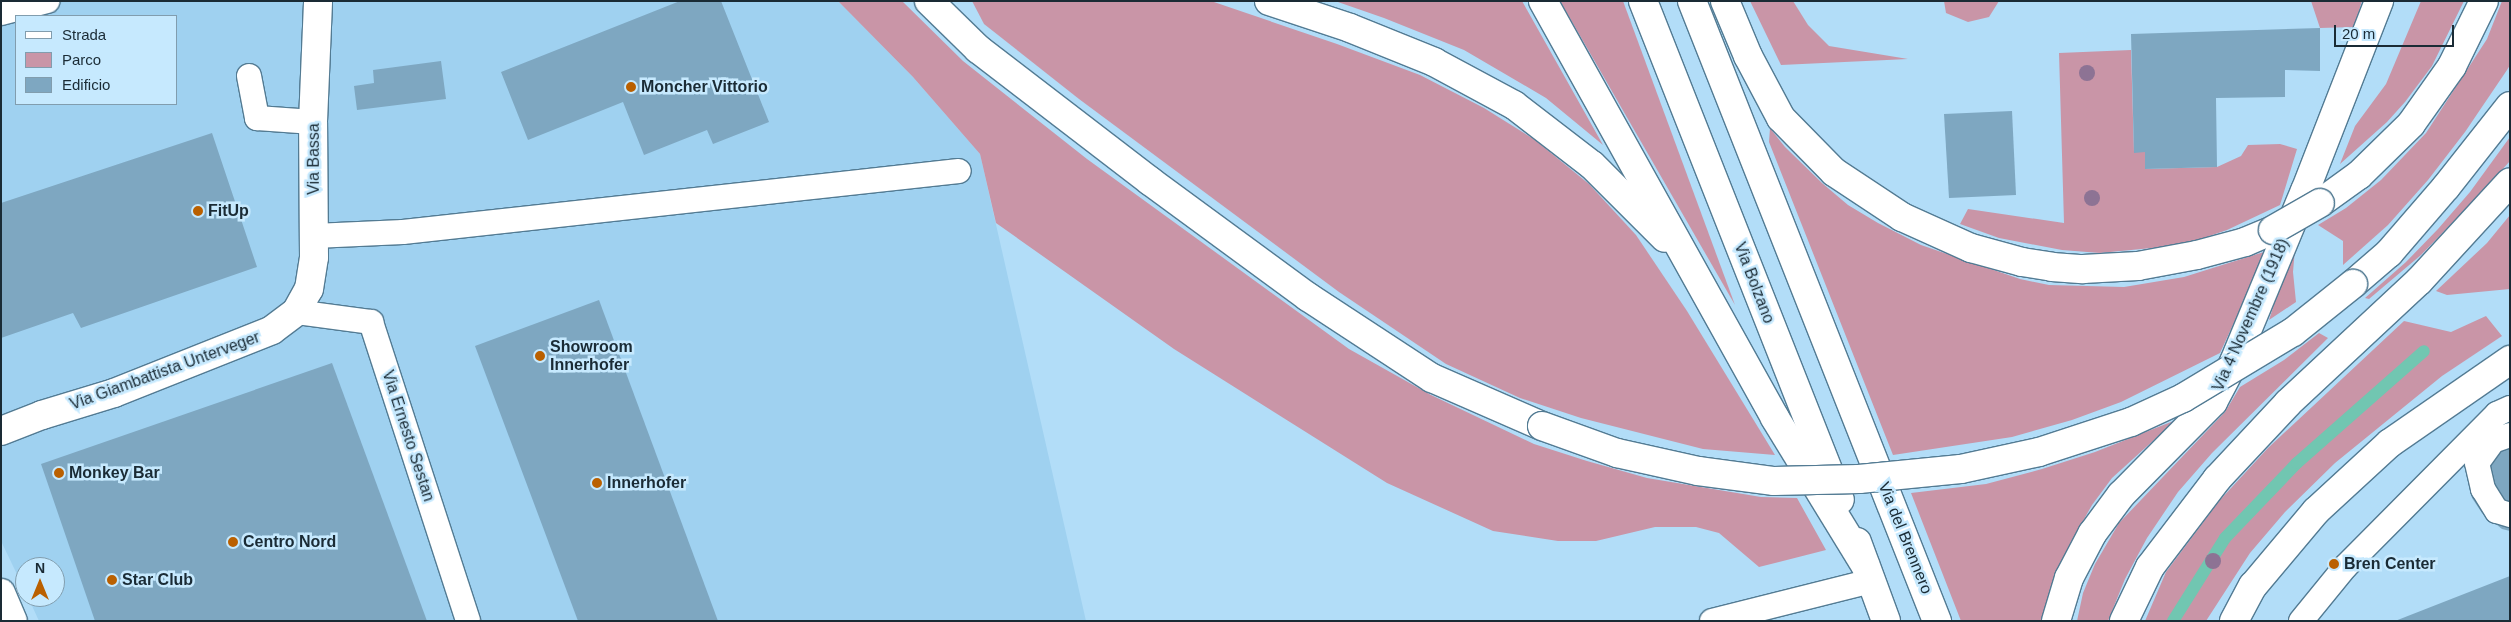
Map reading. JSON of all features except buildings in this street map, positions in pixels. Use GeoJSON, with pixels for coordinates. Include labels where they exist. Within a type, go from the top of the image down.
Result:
{"type":"FeatureCollection","features":[{"type":"Feature","properties":{"kind":"main road","name":"Via Bassa"},"geometry":{"type":"LineString","coordinates":[[296,312],[309,288],[314,257],[313,122],[318,1]]}},
{"type":"Feature","properties":{"kind":"main road"},"geometry":{"type":"LineString","coordinates":[[929,1],[978,49],[1150,181],[1308,297],[1432,378],[1542,426],[1617,453],[1698,471],[1774,481],[1859,479],[1961,469],[2039,452],[2131,422],[2183,398],[2293,332],[2354,284],[2395,246],[2446,187],[2510,106]]}},
{"type":"Feature","properties":{"kind":"main road"},"geometry":{"type":"LineString","coordinates":[[1269,1],[1350,28],[1434,62],[1514,105],[1592,165],[1685,259]]}},
{"type":"Feature","properties":{"kind":"main road"},"geometry":{"type":"LineString","coordinates":[[1543,1],[1775,418],[1868,573],[1886,621]]}},
{"type":"Feature","properties":{"kind":"main road","name":"Via Bolzano"},"geometry":{"type":"LineString","coordinates":[[1644,1],[1868,573]]}},
{"type":"Feature","properties":{"kind":"main road","name":"Via del Brennero"},"geometry":{"type":"LineString","coordinates":[[1692,1],[1937,621]]}},
{"type":"Feature","properties":{"kind":"main road"},"geometry":{"type":"LineString","coordinates":[[1725,1],[1748,56],[1781,118],[1834,172],[1902,217],[1971,248],[2022,262],[2052,267],[2138,266],[2197,255],[2245,242],[2273,230],[2327,200],[2359,176],[2411,124],[2452,66],[2484,1]]}},
{"type":"Feature","properties":{"kind":"main road","name":"Via 4 Novembre (1918)"},"geometry":{"type":"LineString","coordinates":[[2056,621],[2069,578],[2092,534],[2121,495],[2213,402],[2234,362],[2305,191],[2379,1]]}},
{"type":"Feature","properties":{"kind":"main road"},"geometry":{"type":"LineString","coordinates":[[2124,621],[2150,566],[2216,479],[2288,403],[2419,281],[2510,182]]}},
{"type":"Feature","properties":{"kind":"main road","name":"Via Giambattista Unterveger"},"geometry":{"type":"LineString","coordinates":[[1,431],[42,415],[114,393],[263,334],[272,330],[296,312]]}},
{"type":"Feature","properties":{"kind":"main road"},"geometry":{"type":"LineString","coordinates":[[2234,621],[2253,586],[2316,511],[2390,443],[2510,360]]}},
{"type":"Feature","properties":{"kind":"main road"},"geometry":{"type":"LineString","coordinates":[[1,593],[13,621]]}},
{"type":"Feature","properties":{"kind":"lane"},"geometry":{"type":"LineString","coordinates":[[1,13],[47,1]]}},
{"type":"Feature","properties":{"kind":"lane"},"geometry":{"type":"LineString","coordinates":[[248,76],[257,118],[313,122]]}},
{"type":"Feature","properties":{"kind":"lane"},"geometry":{"type":"LineString","coordinates":[[314,236],[403,232],[959,171]]}},
{"type":"Feature","properties":{"kind":"lane","name":"Via Ernesto Sestan"},"geometry":{"type":"LineString","coordinates":[[296,312],[371,322],[468,621]]}},
{"type":"Feature","properties":{"kind":"lane"},"geometry":{"type":"LineString","coordinates":[[2301,621],[2345,566],[2497,414],[2510,408]]}},
{"type":"Feature","properties":{"kind":"lane"},"geometry":{"type":"LineString","coordinates":[[2510,435],[2493,441],[2478,463],[2483,489],[2497,511],[2510,515]]}},
{"type":"Feature","properties":{"kind":"lane"},"geometry":{"type":"LineString","coordinates":[[1712,621],[1868,573]]}},
{"type":"Feature","properties":{"kind":"shaded area"},"geometry":{"type":"Polygon","coordinates":[[[1,1],[838,1],[913,77],[980,154],[1086,621],[39,621],[33,607],[65,607],[65,557],[15,557],[15,570],[1,541],[1,1]]]}},
{"type":"Feature","properties":{"kind":"green space"},"geometry":{"type":"Polygon","coordinates":[[[838,1],[902,1],[963,61],[1087,159],[1349,349],[1431,395],[1534,444],[1647,478],[1761,497],[1797,498],[1826,550],[1759,567],[1719,533],[1696,527],[1655,527],[1596,541],[1558,541],[1493,531],[1387,483],[1174,349],[996,223],[980,154],[913,77],[838,1]]]}},
{"type":"Feature","properties":{"kind":"green space"},"geometry":{"type":"Polygon","coordinates":[[[972,1],[1211,1],[1337,44],[1420,75],[1484,108],[1535,140],[1589,184],[1636,235],[1687,311],[1775,455],[1703,449],[1581,418],[1520,398],[1446,364],[1339,292],[1079,99],[984,24],[972,1]]]}},
{"type":"Feature","properties":{"kind":"green space"},"geometry":{"type":"Polygon","coordinates":[[[1335,1],[1522,1],[1603,145],[1546,98],[1464,50],[1384,18],[1335,1]]]}},
{"type":"Feature","properties":{"kind":"green space"},"geometry":{"type":"Polygon","coordinates":[[[1560,1],[1623,1],[1735,305],[1560,1]]]}},
{"type":"Feature","properties":{"kind":"green space"},"geometry":{"type":"Polygon","coordinates":[[[1750,1],[1793,1],[1808,25],[1829,46],[1908,59],[1781,65],[1750,1]]]}},
{"type":"Feature","properties":{"kind":"green space"},"geometry":{"type":"Polygon","coordinates":[[[1944,1],[1999,1],[1989,17],[1968,22],[1946,13],[1944,1]]]}},
{"type":"Feature","properties":{"kind":"green space"},"geometry":{"type":"Polygon","coordinates":[[[2311,1],[2362,1],[2354,27],[2320,28],[2311,1]]]}},
{"type":"Feature","properties":{"kind":"green space"},"geometry":{"type":"Polygon","coordinates":[[[2421,1],[2464,1],[2432,66],[2405,102],[2387,122],[2340,164],[2355,126],[2386,84],[2421,1]]]}},
{"type":"Feature","properties":{"kind":"green space"},"geometry":{"type":"Polygon","coordinates":[[[2502,1],[2510,1],[2510,65],[2507,70],[2465,132],[2428,180],[2388,225],[2343,265],[2343,241],[2318,225],[2346,208],[2381,180],[2426,133],[2487,39],[2502,1]]]}},
{"type":"Feature","properties":{"kind":"green space"},"geometry":{"type":"Polygon","coordinates":[[[2131,50],[2134,152],[2145,152],[2145,169],[2217,167],[2241,156],[2248,145],[2280,144],[2297,149],[2280,205],[2227,230],[2183,245],[2100,253],[2062,250],[1999,238],[1960,224],[1968,209],[2064,223],[2059,53],[2131,50]]]}},
{"type":"Feature","properties":{"kind":"green space"},"geometry":{"type":"Polygon","coordinates":[[[1770,128],[1785,147],[1848,205],[1921,245],[2020,279],[2049,285],[2124,287],[2184,277],[2267,251],[2220,353],[2121,402],[2072,420],[2012,437],[1893,455],[1769,142],[1770,128]]]}},
{"type":"Feature","properties":{"kind":"green space"},"geometry":{"type":"Polygon","coordinates":[[[2510,137],[2510,161],[2421,255],[2369,299],[2365,298],[2406,262],[2438,229],[2470,192],[2510,137]]]}},
{"type":"Feature","properties":{"kind":"green space"},"geometry":{"type":"Polygon","coordinates":[[[2510,215],[2510,289],[2447,295],[2436,291],[2487,243],[2510,215]]]}},
{"type":"Feature","properties":{"kind":"green space"},"geometry":{"type":"Polygon","coordinates":[[[2296,237],[2293,272],[2296,302],[2269,320],[2296,237]]]}},
{"type":"Feature","properties":{"kind":"green space"},"geometry":{"type":"Polygon","coordinates":[[[2486,316],[2502,336],[2442,376],[2335,463],[2285,512],[2250,553],[2206,621],[2145,621],[2166,572],[2220,500],[2268,448],[2404,321],[2451,332],[2486,316]]]}},
{"type":"Feature","properties":{"kind":"green space"},"geometry":{"type":"Polygon","coordinates":[[[2319,333],[2328,338],[2212,453],[2178,492],[2147,538],[2125,579],[2108,621],[2077,621],[2083,593],[2095,564],[2119,523],[2225,412],[2240,387],[2284,360],[2319,333]]]}},
{"type":"Feature","properties":{"kind":"green space"},"geometry":{"type":"Polygon","coordinates":[[[2176,420],[2112,478],[2092,505],[2070,544],[2055,577],[2045,621],[1961,621],[1911,493],[1986,484],[2042,469],[2095,452],[2176,420]]]}},
{"type":"Feature","properties":{"kind":"waterway"},"geometry":{"type":"LineString","coordinates":[[2173,621],[2225,538],[2297,463],[2424,351]]}},
{"type":"Feature","properties":{"kind":"place","name":"Moncher Vittorio"},"geometry":{"type":"Point","coordinates":[631,87]}},
{"type":"Feature","properties":{"kind":"place","name":"FitUp"},"geometry":{"type":"Point","coordinates":[198,211]}},
{"type":"Feature","properties":{"kind":"place","name":"Showroom Innerhofer"},"geometry":{"type":"Point","coordinates":[540,356]}},
{"type":"Feature","properties":{"kind":"place","name":"Monkey Bar"},"geometry":{"type":"Point","coordinates":[59,473]}},
{"type":"Feature","properties":{"kind":"place","name":"Innerhofer"},"geometry":{"type":"Point","coordinates":[597,483]}},
{"type":"Feature","properties":{"kind":"place","name":"Centro Nord"},"geometry":{"type":"Point","coordinates":[233,542]}},
{"type":"Feature","properties":{"kind":"place","name":"Bren Center"},"geometry":{"type":"Point","coordinates":[2334,564]}},
{"type":"Feature","properties":{"kind":"place","name":"Star Club"},"geometry":{"type":"Point","coordinates":[112,580]}}]}
